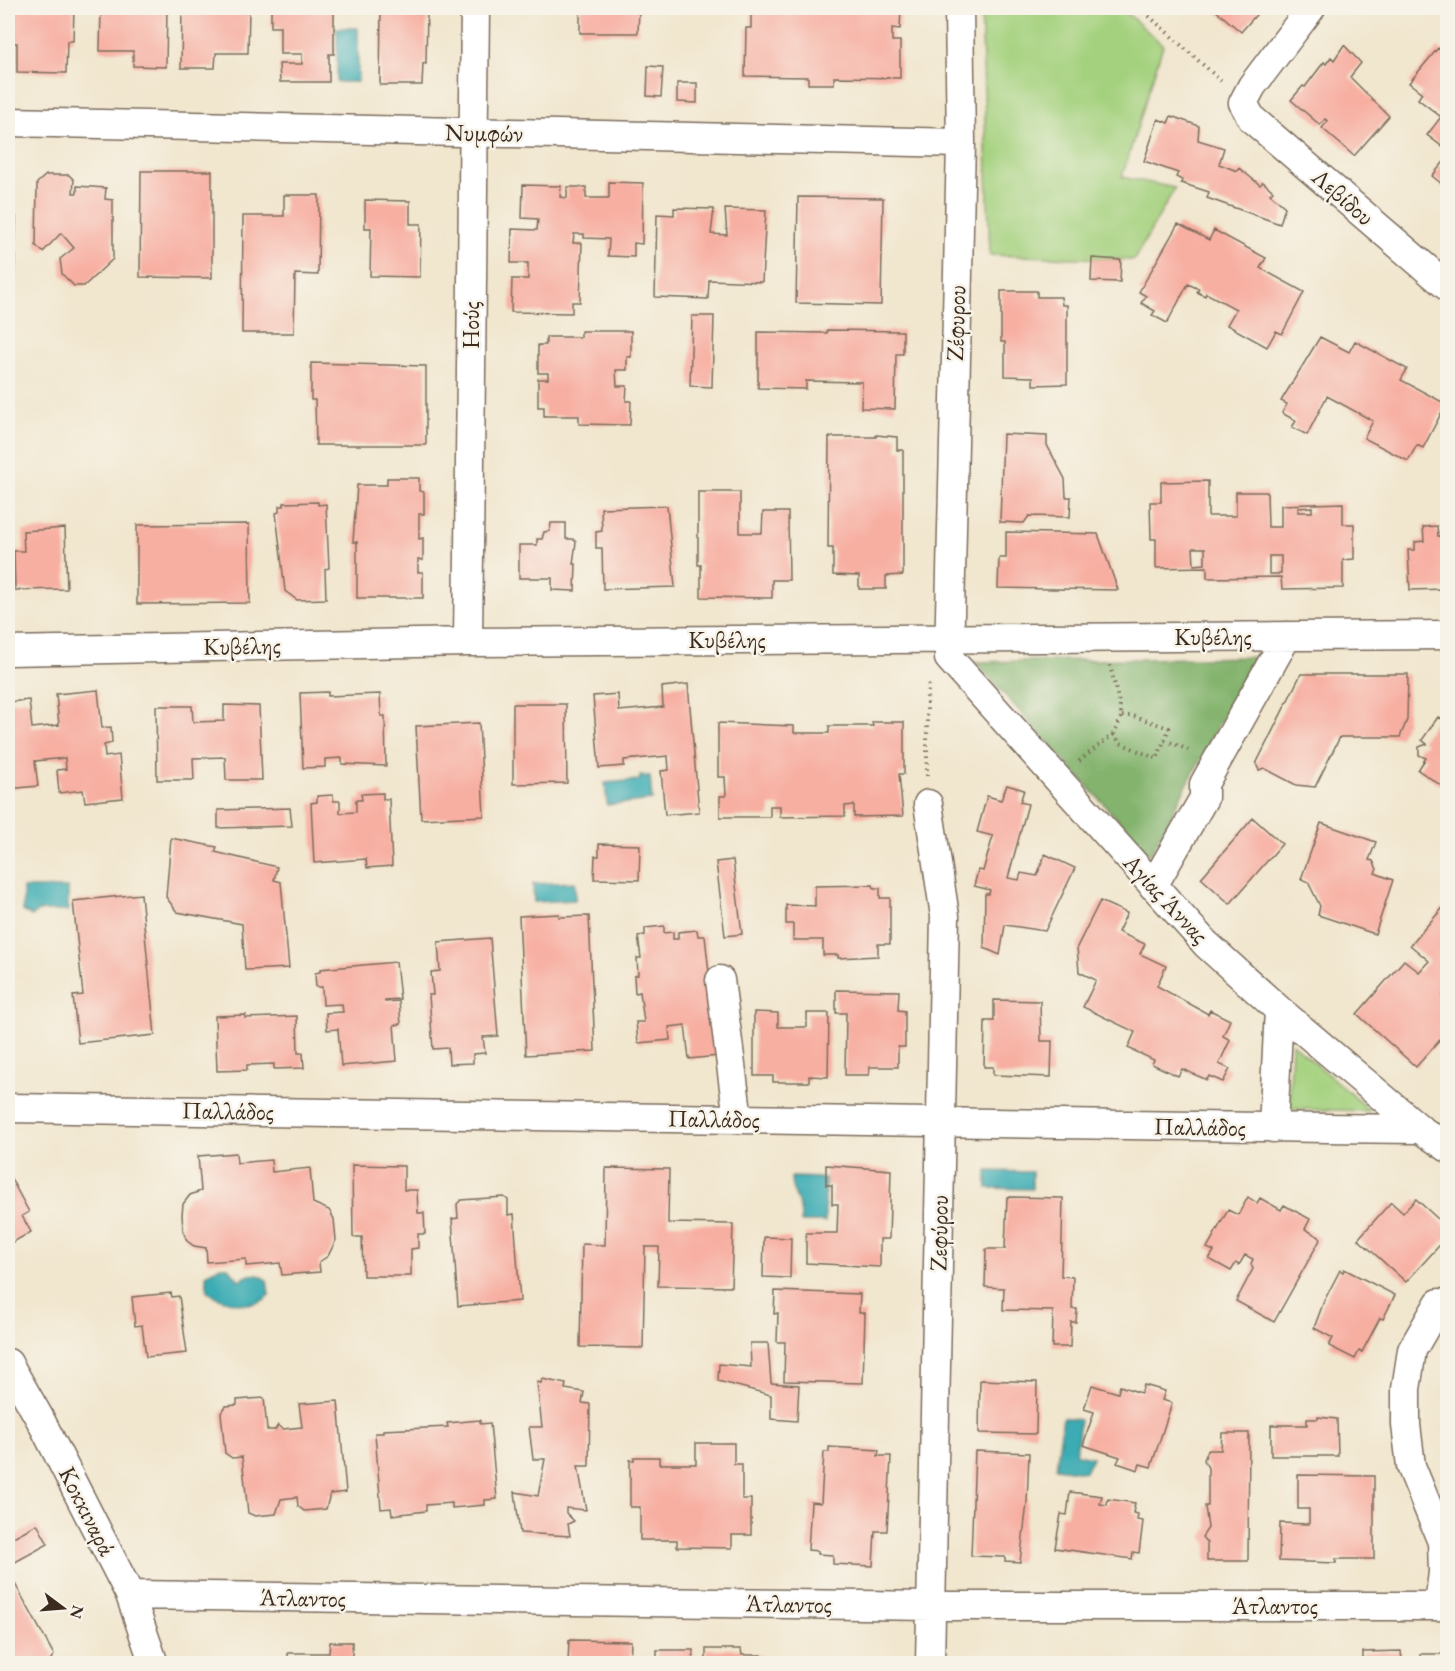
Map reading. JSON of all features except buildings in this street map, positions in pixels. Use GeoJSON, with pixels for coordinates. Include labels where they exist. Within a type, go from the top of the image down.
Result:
{"type":"FeatureCollection","features":[{"type":"Feature","properties":{"kind":"street","name":"Ηούς"},"geometry":{"type":"LineString","coordinates":[[468,642],[475,8]]}},
{"type":"Feature","properties":{"kind":"street","name":"Ζέφυρου"},"geometry":{"type":"LineString","coordinates":[[948,648],[961,143],[959,8]]}},
{"type":"Feature","properties":{"kind":"street"},"geometry":{"type":"LineString","coordinates":[[1243,103],[1252,86],[1311,8]]}},
{"type":"Feature","properties":{"kind":"street","name":"Λεβίδου"},"geometry":{"type":"LineString","coordinates":[[1243,103],[1252,119],[1448,287]]}},
{"type":"Feature","properties":{"kind":"street","name":"Νυμφών"},"geometry":{"type":"LineString","coordinates":[[8,122],[961,143]]}},
{"type":"Feature","properties":{"kind":"street","name":"Κυβέλης"},"geometry":{"type":"LineString","coordinates":[[8,651],[468,642],[948,648],[1104,638],[1448,635]]}},
{"type":"Feature","properties":{"kind":"street"},"geometry":{"type":"LineString","coordinates":[[1153,886],[1204,798],[1204,784],[1287,636]]}},
{"type":"Feature","properties":{"kind":"street","name":"Αγίας Άννας"},"geometry":{"type":"LineString","coordinates":[[948,648],[1056,779],[1206,944],[1279,1010],[1420,1129]]}},
{"type":"Feature","properties":{"kind":"street","name":"Ζεφύρου"},"geometry":{"type":"LineString","coordinates":[[928,804],[945,916],[930,1664]]}},
{"type":"Feature","properties":{"kind":"street"},"geometry":{"type":"LineString","coordinates":[[720,980],[738,1119]]}},
{"type":"Feature","properties":{"kind":"street"},"geometry":{"type":"LineString","coordinates":[[1273,1128],[1279,1010]]}},
{"type":"Feature","properties":{"kind":"street","name":"Παλλάδος"},"geometry":{"type":"LineString","coordinates":[[8,1108],[738,1119],[942,1125],[1420,1129]]}},
{"type":"Feature","properties":{"kind":"street"},"geometry":{"type":"LineString","coordinates":[[1420,1129],[1448,1148]]}},
{"type":"Feature","properties":{"kind":"street"},"geometry":{"type":"LineString","coordinates":[[1438,1303],[1412,1350],[1406,1389],[1406,1425],[1411,1466],[1442,1542],[1443,1606]]}},
{"type":"Feature","properties":{"kind":"street","name":"Κοκκιναρά"},"geometry":{"type":"LineString","coordinates":[[8,1363],[40,1419],[130,1595],[154,1664]]}},
{"type":"Feature","properties":{"kind":"street","name":"Άτλαντος"},"geometry":{"type":"LineString","coordinates":[[130,1595],[931,1606],[1443,1606]]}},
{"type":"Feature","properties":{"kind":"path"},"geometry":{"type":"LineString","coordinates":[[1140,8],[1243,103]]}},
{"type":"Feature","properties":{"kind":"path"},"geometry":{"type":"LineString","coordinates":[[1056,779],[1114,734],[1122,716],[1104,638]]}},
{"type":"Feature","properties":{"kind":"path"},"geometry":{"type":"LineString","coordinates":[[928,804],[929,682],[948,648]]}},
{"type":"Feature","properties":{"kind":"path"},"geometry":{"type":"LineString","coordinates":[[1114,734],[1120,743],[1157,759],[1169,728],[1133,716],[1122,716]]}},
{"type":"Feature","properties":{"kind":"green space"},"geometry":{"type":"Polygon","coordinates":[[[981,8],[1121,8],[1163,45],[1122,177],[1175,188],[1134,260],[990,255],[981,8]]]}},
{"type":"Feature","properties":{"kind":"green space"},"geometry":{"type":"Polygon","coordinates":[[[1254,657],[1150,855],[975,662],[1254,657]]]}},
{"type":"Feature","properties":{"kind":"green space"},"geometry":{"type":"Polygon","coordinates":[[[1292,1043],[1370,1111],[1289,1109],[1292,1043]]]}},
{"type":"Feature","properties":{"kind":"water"},"geometry":{"type":"Polygon","coordinates":[[[337,28],[358,28],[358,82],[337,82],[337,28]]]}},
{"type":"Feature","properties":{"kind":"water"},"geometry":{"type":"Polygon","coordinates":[[[640,776],[650,776],[652,800],[607,805],[605,783],[640,780],[640,776]]]}},
{"type":"Feature","properties":{"kind":"water"},"geometry":{"type":"Polygon","coordinates":[[[575,882],[575,900],[534,902],[533,884],[575,882]]]}},
{"type":"Feature","properties":{"kind":"water"},"geometry":{"type":"Polygon","coordinates":[[[23,888],[68,888],[68,911],[38,911],[32,916],[23,911],[23,888]]]}},
{"type":"Feature","properties":{"kind":"water"},"geometry":{"type":"Polygon","coordinates":[[[987,1171],[1032,1172],[1032,1189],[987,1188],[987,1171]]]}},
{"type":"Feature","properties":{"kind":"water"},"geometry":{"type":"Polygon","coordinates":[[[791,1177],[825,1178],[825,1222],[801,1222],[800,1208],[791,1184],[791,1177]]]}},
{"type":"Feature","properties":{"kind":"water"},"geometry":{"type":"Polygon","coordinates":[[[220,1266],[228,1267],[240,1281],[253,1274],[263,1277],[267,1280],[269,1295],[264,1300],[248,1304],[230,1302],[214,1296],[208,1292],[206,1275],[220,1266]]]}},
{"type":"Feature","properties":{"kind":"water"},"geometry":{"type":"Polygon","coordinates":[[[1063,1417],[1080,1420],[1076,1454],[1092,1457],[1085,1472],[1056,1468],[1063,1417]]]}}]}
